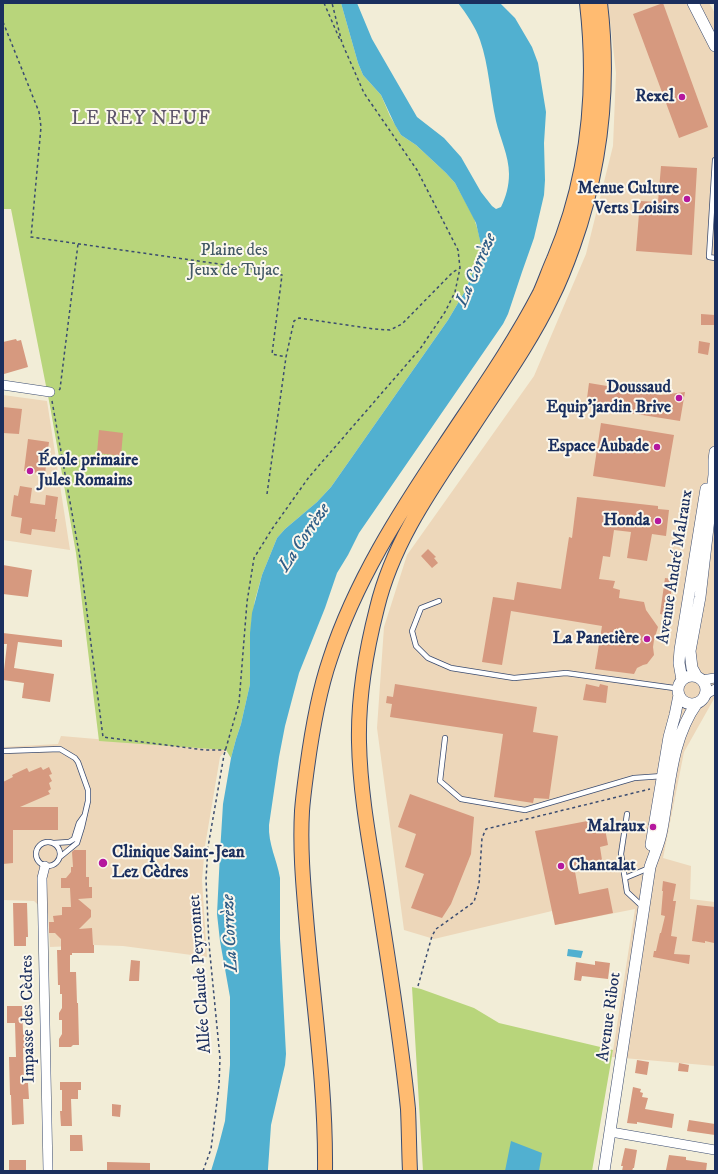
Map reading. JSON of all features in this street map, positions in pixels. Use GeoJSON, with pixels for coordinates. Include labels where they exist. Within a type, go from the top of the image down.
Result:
{"type":"FeatureCollection","features":[{"type":"Feature","properties":{"kind":"highway"},"geometry":{"type":"LineString","coordinates":[[325,1171],[322,1088],[309,948],[302,844],[302,812],[304,793],[319,698],[330,660],[341,630],[366,573],[412,496],[509,348],[541,291],[559,248],[570,215],[584,160],[591,80],[591,50],[587,3]]}},
{"type":"Feature","properties":{"kind":"highway"},"geometry":{"type":"LineString","coordinates":[[410,1171],[408,1111],[397,1024],[363,799],[359,742],[361,702],[366,657],[377,606],[399,547],[415,516],[535,329],[552,297],[568,259],[584,211],[594,173],[601,130],[604,86],[604,48],[600,3]]}},
{"type":"Feature","properties":{"kind":"street"},"geometry":{"type":"LineString","coordinates":[[693,3],[715,46]]}},
{"type":"Feature","properties":{"kind":"street"},"geometry":{"type":"LineString","coordinates":[[3,385],[50,392]]}},
{"type":"Feature","properties":{"kind":"street","name":"Avenue André Malraux"},"geometry":{"type":"LineString","coordinates":[[699,678],[692,668],[690,651],[702,582],[714,475],[714,456]]}},
{"type":"Feature","properties":{"kind":"street","name":"Avenue André Malraux"},"geometry":{"type":"LineString","coordinates":[[679,689],[680,650],[706,484],[714,456]]}},
{"type":"Feature","properties":{"kind":"street"},"geometry":{"type":"LineString","coordinates":[[715,678],[686,677],[679,689],[682,700],[686,703],[692,704],[715,689]]}},
{"type":"Feature","properties":{"kind":"street"},"geometry":{"type":"LineString","coordinates":[[699,678],[704,684],[706,690],[701,699]]}},
{"type":"Feature","properties":{"kind":"street","name":"Avenue Ribot"},"geometry":{"type":"LineString","coordinates":[[604,1171],[650,867],[650,852],[669,737],[675,715],[679,689]]}},
{"type":"Feature","properties":{"kind":"street","name":"Avenue Ribot"},"geometry":{"type":"LineString","coordinates":[[650,867],[662,831],[675,752],[680,734],[691,711],[701,699]]}},
{"type":"Feature","properties":{"kind":"street","name":"Impasse des Cèdres"},"geometry":{"type":"LineString","coordinates":[[45,866],[42,878],[48,1171]]}},
{"type":"Feature","properties":{"kind":"street"},"geometry":{"type":"LineString","coordinates":[[611,1132],[715,1150]]}},
{"type":"Feature","properties":{"kind":"lane"},"geometry":{"type":"LineString","coordinates":[[715,160],[709,257],[715,258]]}},
{"type":"Feature","properties":{"kind":"lane"},"geometry":{"type":"LineString","coordinates":[[439,601],[421,608],[412,631],[416,646],[428,658],[451,668],[514,678],[566,673],[679,689]]}},
{"type":"Feature","properties":{"kind":"lane"},"geometry":{"type":"LineString","coordinates":[[445,738],[440,781],[461,799],[525,810],[634,778],[662,781]]}},
{"type":"Feature","properties":{"kind":"lane"},"geometry":{"type":"LineString","coordinates":[[3,751],[60,749],[75,758],[78,762],[88,790],[86,813],[77,843],[52,865],[45,866],[38,861],[36,853],[37,849],[42,843],[69,842],[74,839],[79,823],[86,813]]}},
{"type":"Feature","properties":{"kind":"lane"},"geometry":{"type":"LineString","coordinates":[[627,814],[621,854],[627,892],[644,908]]}},
{"type":"Feature","properties":{"kind":"lane"},"geometry":{"type":"LineString","coordinates":[[54,843],[59,849],[60,857]]}},
{"type":"Feature","properties":{"kind":"lane"},"geometry":{"type":"LineString","coordinates":[[625,878],[650,867]]}},
{"type":"Feature","properties":{"kind":"path"},"geometry":{"type":"LineString","coordinates":[[267,494],[286,358],[294,321],[299,318],[390,330],[402,324],[453,272],[460,268],[458,250],[417,170],[364,93],[324,3]]}},
{"type":"Feature","properties":{"kind":"path"},"geometry":{"type":"LineString","coordinates":[[332,3],[342,43]]}},
{"type":"Feature","properties":{"kind":"path"},"geometry":{"type":"LineString","coordinates":[[3,22],[39,112],[42,127],[31,237],[261,270],[282,275],[272,354],[286,358]]}},
{"type":"Feature","properties":{"kind":"path"},"geometry":{"type":"LineString","coordinates":[[78,244],[60,389],[50,392],[80,558],[103,737],[205,750],[226,750]]}},
{"type":"Feature","properties":{"kind":"path","name":"Allée Claude Peyronnet"},"geometry":{"type":"LineString","coordinates":[[203,1171],[211,1149],[219,1085],[220,1058],[209,944],[206,880],[208,847],[226,750],[239,703],[245,625],[254,558],[272,529],[309,477],[420,349],[445,312],[455,292],[460,268]]}},
{"type":"Feature","properties":{"kind":"path"},"geometry":{"type":"LineString","coordinates":[[418,986],[432,936],[436,929],[474,902],[479,884],[482,838],[486,829],[662,781]]}},
{"type":"Feature","properties":{"kind":"shaded area"},"geometry":{"type":"Polygon","coordinates":[[[608,3],[709,3],[715,13],[715,697],[684,752],[663,858],[691,866],[690,899],[715,902],[715,1066],[612,1057],[635,909],[555,925],[552,911],[434,939],[404,930],[377,728],[384,627],[407,555],[534,376],[586,254],[613,146],[616,73],[608,3]]]}},
{"type":"Feature","properties":{"kind":"shaded area","name":"École primaire Jules Romains"},"geometry":{"type":"Polygon","coordinates":[[[3,395],[47,401],[70,550],[3,540],[3,395]]]}},
{"type":"Feature","properties":{"kind":"shaded area","name":"Clinique Saint-Jean Lez Cèdres"},"geometry":{"type":"Polygon","coordinates":[[[61,736],[226,750],[220,757],[205,846],[202,880],[207,957],[123,946],[94,945],[50,947],[48,914],[34,901],[3,900],[3,747],[58,744],[61,736]]]}},
{"type":"Feature","properties":{"kind":"green space","name":"Plaine des Jeux de Tujac"},"geometry":{"type":"Polygon","coordinates":[[[3,3],[341,3],[358,63],[363,75],[381,95],[390,116],[401,135],[416,145],[455,183],[474,218],[478,231],[481,245],[480,257],[464,293],[448,320],[331,487],[317,502],[285,529],[277,538],[262,575],[255,600],[251,625],[250,684],[241,724],[231,758],[226,750],[99,741],[76,553],[50,406],[11,209],[3,209],[3,3]]]}},
{"type":"Feature","properties":{"kind":"green space"},"geometry":{"type":"Polygon","coordinates":[[[412,987],[474,1008],[499,1023],[613,1050],[592,1171],[423,1171],[412,987]]]}},
{"type":"Feature","properties":{"kind":"water","name":"La Corrèze"},"geometry":{"type":"Polygon","coordinates":[[[341,3],[357,3],[372,39],[417,117],[444,138],[461,157],[481,192],[496,209],[501,207],[507,191],[509,174],[508,161],[496,121],[480,40],[458,3],[500,3],[515,18],[532,47],[538,63],[546,112],[544,143],[544,195],[534,238],[508,314],[503,324],[359,533],[337,573],[325,608],[299,673],[285,726],[269,825],[271,845],[280,878],[280,939],[286,1054],[285,1065],[271,1125],[268,1171],[211,1171],[225,1121],[230,1065],[230,997],[220,941],[217,914],[223,804],[231,758],[241,724],[250,684],[250,633],[252,613],[262,575],[277,538],[285,529],[317,502],[331,487],[448,320],[464,293],[480,257],[481,245],[476,223],[455,183],[416,145],[401,135],[381,95],[363,75],[358,63],[341,3]]]}},
{"type":"Feature","properties":{"kind":"water"},"geometry":{"type":"Polygon","coordinates":[[[568,949],[583,951],[581,958],[567,956],[568,949]]]}},
{"type":"Feature","properties":{"kind":"water"},"geometry":{"type":"Polygon","coordinates":[[[511,1141],[542,1153],[539,1171],[505,1171],[511,1141]]]}},
{"type":"Feature","properties":{"kind":"building"},"geometry":{"type":"Polygon","coordinates":[[[663,3],[708,127],[679,138],[633,14],[663,3]]]}},
{"type":"Feature","properties":{"kind":"building"},"geometry":{"type":"Polygon","coordinates":[[[661,166],[697,168],[692,255],[636,251],[640,201],[658,202],[661,166]]]}},
{"type":"Feature","properties":{"kind":"building"},"geometry":{"type":"Polygon","coordinates":[[[701,314],[715,315],[715,325],[701,325],[701,314]]]}},
{"type":"Feature","properties":{"kind":"building"},"geometry":{"type":"Polygon","coordinates":[[[16,339],[17,341],[21,340],[28,367],[4,374],[3,342],[16,339]]]}},
{"type":"Feature","properties":{"kind":"building"},"geometry":{"type":"Polygon","coordinates":[[[699,341],[710,343],[708,355],[698,353],[699,341]]]}},
{"type":"Feature","properties":{"kind":"building"},"geometry":{"type":"Polygon","coordinates":[[[589,383],[661,395],[685,392],[680,421],[586,406],[589,383]]]}},
{"type":"Feature","properties":{"kind":"building"},"geometry":{"type":"Polygon","coordinates":[[[3,407],[22,409],[19,434],[3,433],[3,407]]]}},
{"type":"Feature","properties":{"kind":"building"},"geometry":{"type":"Polygon","coordinates":[[[601,423],[674,435],[665,487],[593,476],[601,423]]]}},
{"type":"Feature","properties":{"kind":"building"},"geometry":{"type":"Polygon","coordinates":[[[99,430],[123,433],[121,456],[97,453],[99,430]]]}},
{"type":"Feature","properties":{"kind":"building"},"geometry":{"type":"Polygon","coordinates":[[[28,439],[49,442],[45,474],[24,471],[28,439]]]}},
{"type":"Feature","properties":{"kind":"building"},"geometry":{"type":"Polygon","coordinates":[[[20,486],[32,488],[30,503],[45,505],[46,495],[58,497],[55,532],[32,529],[31,535],[20,533],[22,518],[11,516],[14,495],[18,496],[20,486]]]}},
{"type":"Feature","properties":{"kind":"building"},"geometry":{"type":"Polygon","coordinates":[[[577,497],[658,506],[658,509],[669,510],[666,536],[652,534],[647,561],[627,558],[631,532],[614,530],[610,557],[603,556],[599,579],[615,581],[613,588],[620,590],[619,598],[644,602],[646,610],[658,627],[653,647],[654,655],[647,664],[637,668],[634,674],[595,669],[602,626],[511,611],[502,665],[482,662],[493,597],[514,600],[517,582],[561,589],[569,537],[572,538],[577,497]]]}},
{"type":"Feature","properties":{"kind":"building"},"geometry":{"type":"Polygon","coordinates":[[[428,549],[436,557],[434,558],[438,563],[432,568],[421,556],[428,549]]]}},
{"type":"Feature","properties":{"kind":"building"},"geometry":{"type":"Polygon","coordinates":[[[3,565],[32,570],[28,597],[3,594],[3,565]]]}},
{"type":"Feature","properties":{"kind":"building"},"geometry":{"type":"Polygon","coordinates":[[[665,578],[673,579],[668,615],[660,614],[665,578]]]}},
{"type":"Feature","properties":{"kind":"building"},"geometry":{"type":"Polygon","coordinates":[[[3,633],[62,640],[62,647],[18,642],[14,668],[54,674],[50,702],[22,698],[24,683],[3,680],[7,644],[3,644],[3,633]]]}},
{"type":"Feature","properties":{"kind":"building"},"geometry":{"type":"Polygon","coordinates":[[[395,684],[537,707],[533,732],[558,736],[549,799],[534,798],[533,803],[494,797],[503,734],[390,717],[392,704],[386,703],[387,696],[393,697],[395,684]]]}},
{"type":"Feature","properties":{"kind":"building"},"geometry":{"type":"Polygon","coordinates":[[[586,684],[599,687],[600,684],[608,686],[606,703],[583,700],[586,684]]]}},
{"type":"Feature","properties":{"kind":"building"},"geometry":{"type":"Polygon","coordinates":[[[41,767],[43,770],[49,767],[52,774],[49,775],[52,781],[49,783],[51,789],[48,791],[50,794],[20,807],[58,807],[58,830],[13,830],[13,863],[3,864],[3,782],[13,777],[12,775],[27,768],[29,772],[41,767]]]}},
{"type":"Feature","properties":{"kind":"building"},"geometry":{"type":"Polygon","coordinates":[[[410,794],[474,817],[471,854],[451,904],[442,918],[411,908],[424,874],[405,867],[416,834],[398,827],[410,794]]]}},
{"type":"Feature","properties":{"kind":"building"},"geometry":{"type":"Polygon","coordinates":[[[603,818],[608,845],[600,847],[602,860],[574,866],[579,894],[608,888],[613,913],[555,925],[535,831],[603,818]]]}},
{"type":"Feature","properties":{"kind":"building"},"geometry":{"type":"Polygon","coordinates":[[[74,850],[86,850],[86,877],[89,877],[89,887],[92,887],[92,898],[78,899],[91,910],[91,917],[79,929],[92,928],[94,953],[72,953],[72,955],[70,955],[70,972],[76,972],[79,1045],[59,1047],[59,1039],[62,1034],[62,1020],[59,1020],[59,1013],[62,1008],[62,994],[60,994],[60,985],[58,985],[57,950],[61,950],[61,939],[55,933],[49,933],[49,922],[54,922],[53,916],[62,915],[62,907],[71,907],[70,888],[61,888],[61,878],[66,878],[71,872],[71,867],[73,867],[72,852],[74,850]]]}},
{"type":"Feature","properties":{"kind":"building"},"geometry":{"type":"Polygon","coordinates":[[[663,881],[676,884],[673,901],[676,901],[671,936],[677,937],[674,954],[690,955],[689,964],[653,957],[665,916],[661,915],[663,881]]]}},
{"type":"Feature","properties":{"kind":"building"},"geometry":{"type":"Polygon","coordinates":[[[13,903],[27,903],[28,937],[26,937],[26,946],[14,946],[13,903]]]}},
{"type":"Feature","properties":{"kind":"building"},"geometry":{"type":"Polygon","coordinates":[[[697,905],[715,907],[714,943],[692,941],[697,905]]]}},
{"type":"Feature","properties":{"kind":"building"},"geometry":{"type":"Polygon","coordinates":[[[131,960],[140,961],[139,981],[129,981],[131,960]]]}},
{"type":"Feature","properties":{"kind":"building"},"geometry":{"type":"Polygon","coordinates":[[[595,961],[610,963],[608,979],[582,976],[581,981],[574,980],[576,962],[595,965],[595,961]]]}},
{"type":"Feature","properties":{"kind":"building"},"geometry":{"type":"Polygon","coordinates":[[[7,1006],[22,1006],[23,1032],[29,1031],[30,1048],[23,1048],[24,1083],[28,1083],[29,1099],[23,1099],[24,1124],[12,1125],[9,1057],[16,1057],[15,1023],[7,1023],[7,1006]]]}},
{"type":"Feature","properties":{"kind":"building"},"geometry":{"type":"Polygon","coordinates":[[[637,1060],[649,1062],[647,1075],[635,1073],[637,1060]]]}},
{"type":"Feature","properties":{"kind":"building"},"geometry":{"type":"Polygon","coordinates":[[[679,1063],[689,1065],[688,1072],[678,1071],[679,1063]]]}},
{"type":"Feature","properties":{"kind":"building"},"geometry":{"type":"Polygon","coordinates":[[[60,1082],[81,1082],[81,1090],[78,1090],[78,1099],[71,1099],[72,1126],[61,1126],[60,1111],[62,1111],[62,1090],[60,1090],[60,1082]]]}},
{"type":"Feature","properties":{"kind":"building"},"geometry":{"type":"Polygon","coordinates":[[[633,1087],[641,1089],[640,1092],[643,1093],[642,1097],[648,1098],[645,1109],[674,1114],[672,1128],[637,1122],[637,1124],[627,1123],[633,1087]]]}},
{"type":"Feature","properties":{"kind":"building"},"geometry":{"type":"Polygon","coordinates":[[[112,1104],[121,1105],[120,1117],[112,1116],[112,1104]]]}},
{"type":"Feature","properties":{"kind":"building"},"geometry":{"type":"Polygon","coordinates":[[[689,1120],[715,1124],[715,1135],[687,1131],[689,1120]]]}},
{"type":"Feature","properties":{"kind":"building"},"geometry":{"type":"Polygon","coordinates":[[[70,1135],[82,1135],[83,1151],[70,1151],[70,1135]]]}},
{"type":"Feature","properties":{"kind":"building"},"geometry":{"type":"Polygon","coordinates":[[[625,1148],[637,1150],[634,1168],[632,1171],[622,1171],[623,1166],[621,1166],[625,1148]]]}},
{"type":"Feature","properties":{"kind":"building"},"geometry":{"type":"Polygon","coordinates":[[[669,1155],[686,1157],[686,1160],[707,1163],[706,1171],[666,1170],[669,1155]]]}},
{"type":"Feature","properties":{"kind":"building"},"geometry":{"type":"Polygon","coordinates":[[[9,1160],[26,1160],[26,1171],[9,1171],[9,1160]]]}},
{"type":"Feature","properties":{"kind":"building"},"geometry":{"type":"Polygon","coordinates":[[[107,1162],[150,1163],[150,1171],[107,1171],[107,1162]]]}},
{"type":"Feature","properties":{"kind":"place","name":"Rexel"},"geometry":{"type":"Point","coordinates":[682,97]}},
{"type":"Feature","properties":{"kind":"place","name":"Menue Culture Verts Loisirs"},"geometry":{"type":"Point","coordinates":[687,199]}},
{"type":"Feature","properties":{"kind":"place","name":"Doussaud Equip'jardin Brive"},"geometry":{"type":"Point","coordinates":[679,398]}},
{"type":"Feature","properties":{"kind":"place","name":"Espace Aubade"},"geometry":{"type":"Point","coordinates":[657,447]}},
{"type":"Feature","properties":{"kind":"place","name":"École primaire Jules Romains"},"geometry":{"type":"Point","coordinates":[30,471]}},
{"type":"Feature","properties":{"kind":"place","name":"Honda"},"geometry":{"type":"Point","coordinates":[658,521]}},
{"type":"Feature","properties":{"kind":"place","name":"La Panetière"},"geometry":{"type":"Point","coordinates":[647,639]}},
{"type":"Feature","properties":{"kind":"place","name":"Malraux"},"geometry":{"type":"Point","coordinates":[653,827]}},
{"type":"Feature","properties":{"kind":"place","name":"Clinique Saint-Jean Lez Cèdres"},"geometry":{"type":"Point","coordinates":[103,863]}},
{"type":"Feature","properties":{"kind":"place","name":"Chantalat"},"geometry":{"type":"Point","coordinates":[561,866]}},
{"type":"Feature","properties":{"kind":"district","name":"LE REY NEUF"},"geometry":{"type":"Point","coordinates":[141,120]}}]}
